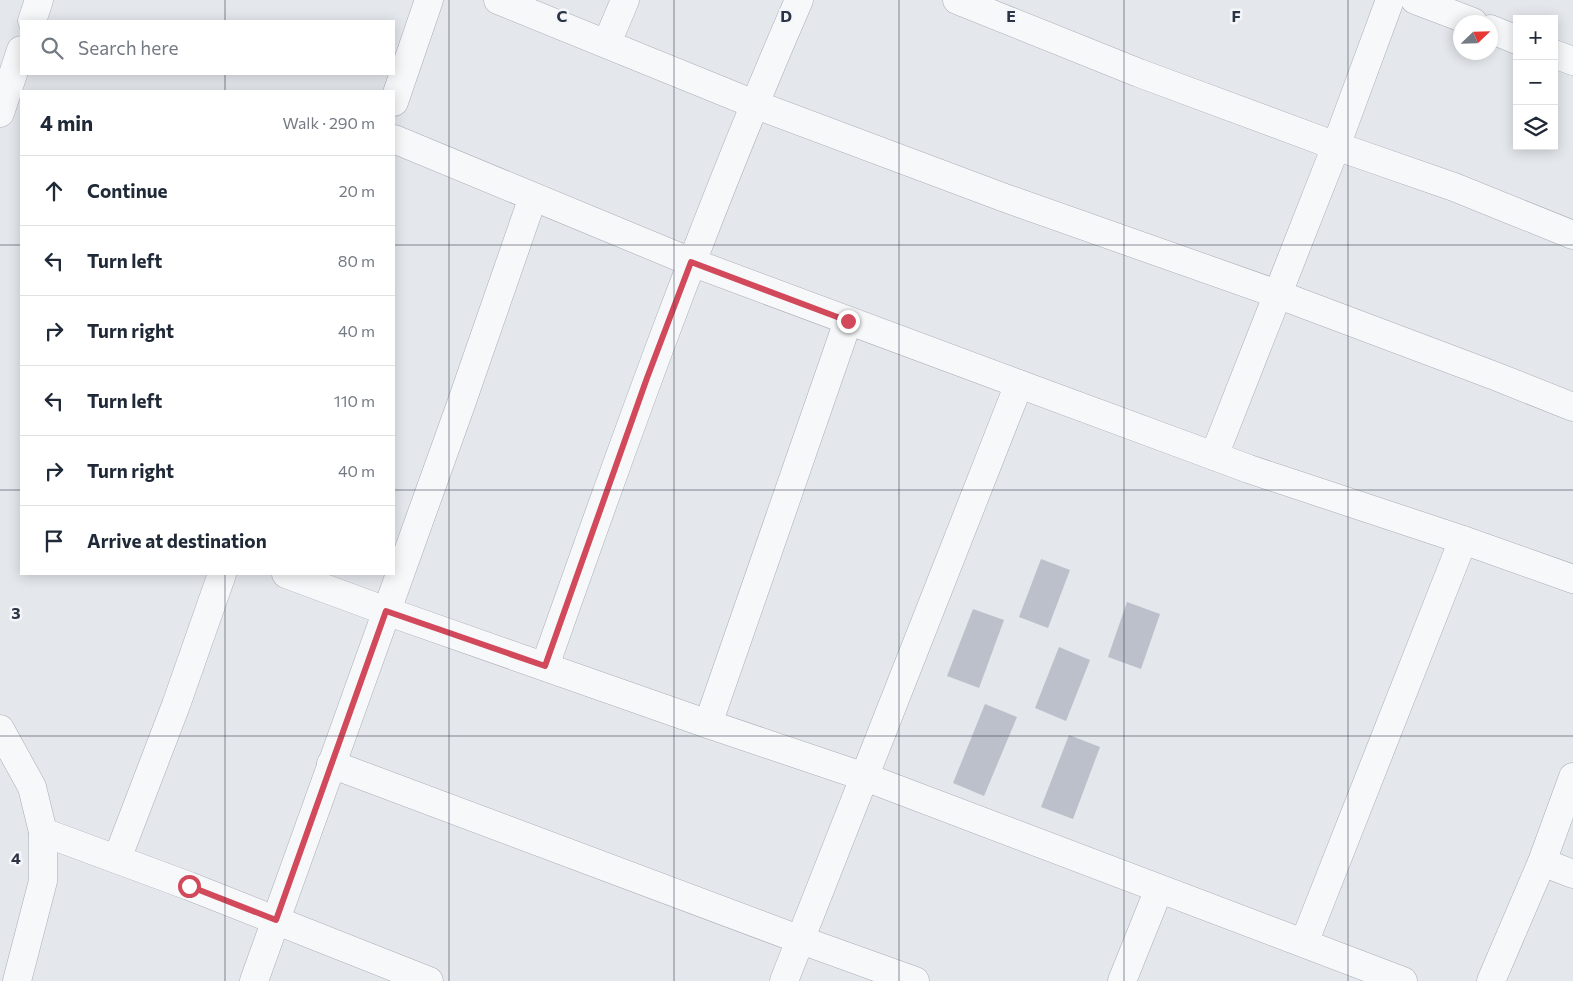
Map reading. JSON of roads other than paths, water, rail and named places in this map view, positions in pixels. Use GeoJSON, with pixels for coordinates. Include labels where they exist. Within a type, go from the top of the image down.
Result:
{"type":"FeatureCollection","features":[{"type":"Feature","properties":{"kind":"street"},"geometry":{"type":"LineString","coordinates":[[32,20],[40,0]]}},
{"type":"Feature","properties":{"kind":"street"},"geometry":{"type":"LineString","coordinates":[[395,99],[429,0]]}},
{"type":"Feature","properties":{"kind":"street"},"geometry":{"type":"LineString","coordinates":[[498,0],[754,104],[1005,198],[1277,294],[1573,407]]}},
{"type":"Feature","properties":{"kind":"street"},"geometry":{"type":"LineString","coordinates":[[607,43],[625,0]]}},
{"type":"Feature","properties":{"kind":"street"},"geometry":{"type":"LineString","coordinates":[[545,666],[647,378],[691,262],[754,104],[799,0]]}},
{"type":"Feature","properties":{"kind":"street"},"geometry":{"type":"LineString","coordinates":[[957,0],[1140,73],[1336,146],[1454,187],[1573,235]]}},
{"type":"Feature","properties":{"kind":"street"},"geometry":{"type":"LineString","coordinates":[[1214,456],[1336,146],[1390,0]]}},
{"type":"Feature","properties":{"kind":"street"},"geometry":{"type":"LineString","coordinates":[[1415,0],[1455,15]]}},
{"type":"Feature","properties":{"kind":"street"},"geometry":{"type":"LineString","coordinates":[[1498,32],[1513,38]]}},
{"type":"Feature","properties":{"kind":"street"},"geometry":{"type":"LineString","coordinates":[[0,113],[20,53]]}},
{"type":"Feature","properties":{"kind":"street"},"geometry":{"type":"LineString","coordinates":[[1558,55],[1573,61]]}},
{"type":"Feature","properties":{"kind":"street"},"geometry":{"type":"LineString","coordinates":[[395,139],[691,262],[848,321],[1214,456],[1573,579]]}},
{"type":"Feature","properties":{"kind":"street"},"geometry":{"type":"LineString","coordinates":[[254,981],[534,197]]}},
{"type":"Feature","properties":{"kind":"street"},"geometry":{"type":"LineString","coordinates":[[708,724],[848,321]]}},
{"type":"Feature","properties":{"kind":"street"},"geometry":{"type":"LineString","coordinates":[[784,981],[1019,384]]}},
{"type":"Feature","properties":{"kind":"street"},"geometry":{"type":"LineString","coordinates":[[1304,943],[1463,540]]}},
{"type":"Feature","properties":{"kind":"street"},"geometry":{"type":"LineString","coordinates":[[116,859],[176,705],[222,575]]}},
{"type":"Feature","properties":{"kind":"street"},"geometry":{"type":"LineString","coordinates":[[289,575],[708,724],[865,777],[1403,981]]}},
{"type":"Feature","properties":{"kind":"street"},"geometry":{"type":"LineString","coordinates":[[0,728],[32,787],[43,832],[43,881],[17,981]]}},
{"type":"Feature","properties":{"kind":"street"},"geometry":{"type":"LineString","coordinates":[[331,764],[800,940],[915,981]]}},
{"type":"Feature","properties":{"kind":"street"},"geometry":{"type":"LineString","coordinates":[[1491,981],[1542,862],[1573,777]]}},
{"type":"Feature","properties":{"kind":"street"},"geometry":{"type":"LineString","coordinates":[[43,832],[276,920],[429,981]]}},
{"type":"Feature","properties":{"kind":"street"},"geometry":{"type":"LineString","coordinates":[[1542,862],[1573,874]]}},
{"type":"Feature","properties":{"kind":"street"},"geometry":{"type":"LineString","coordinates":[[1122,981],[1159,889]]}}]}
